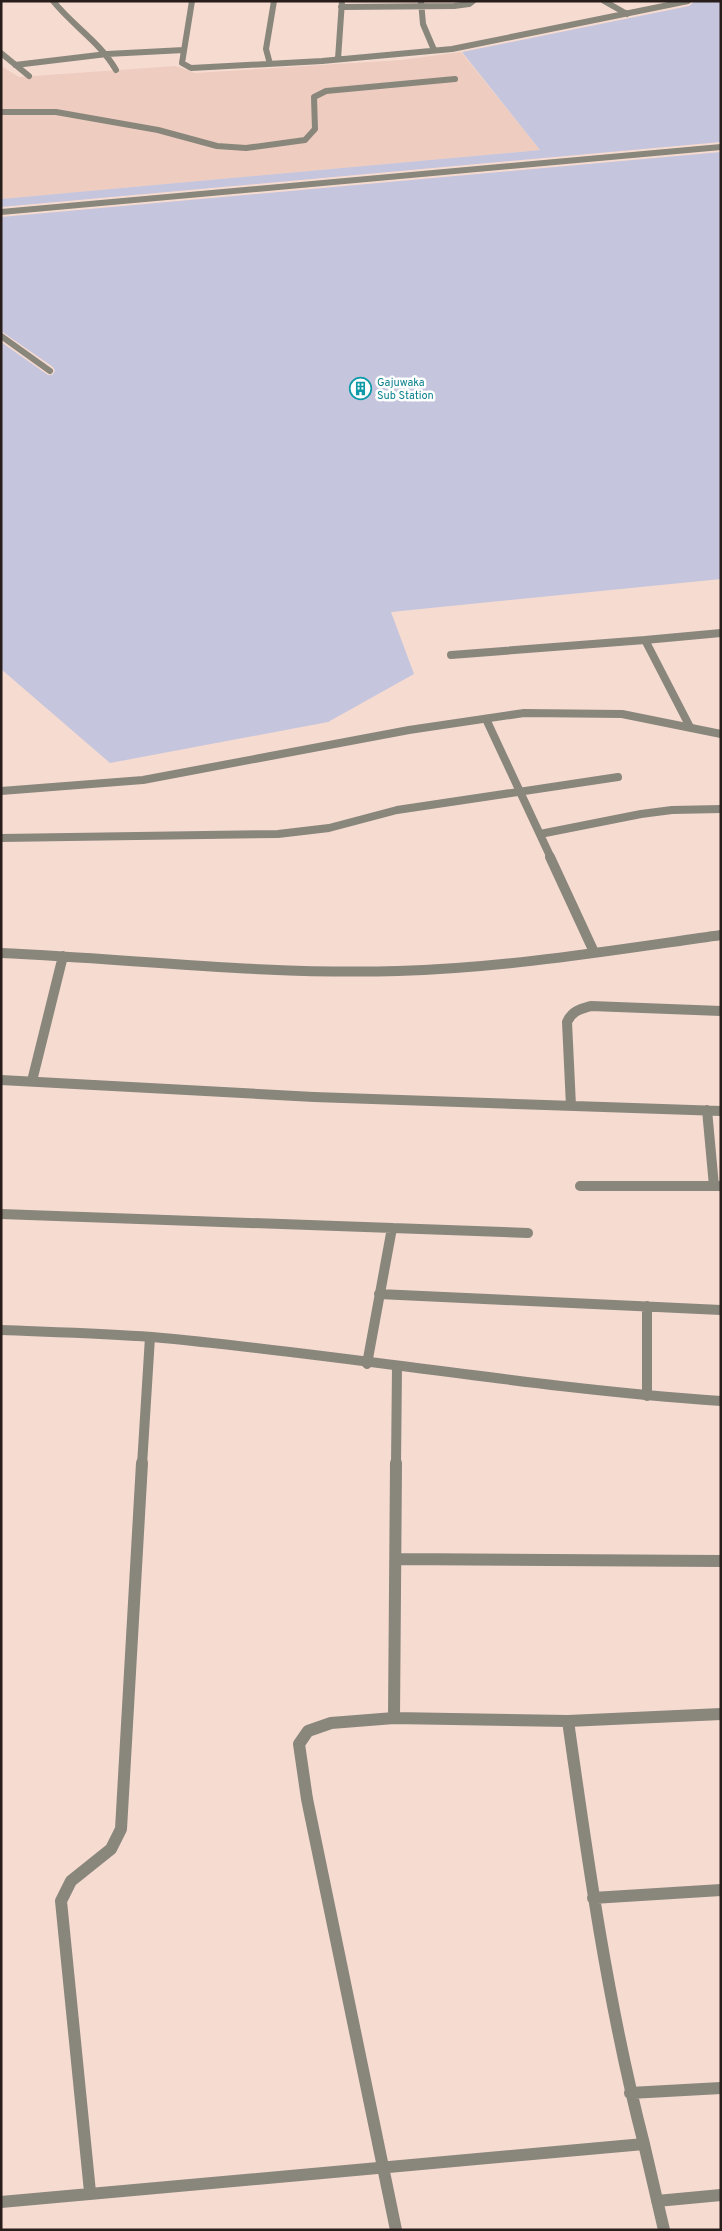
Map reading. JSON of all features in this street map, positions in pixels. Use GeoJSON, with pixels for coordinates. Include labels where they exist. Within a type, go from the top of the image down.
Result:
{"type":"FeatureCollection","features":[{"type":"Feature","properties":{"kind":"street"},"geometry":{"type":"LineString","coordinates":[[53,1],[70,22],[107,54],[116,70]]}},
{"type":"Feature","properties":{"kind":"street"},"geometry":{"type":"LineString","coordinates":[[192,1],[182,63],[191,68],[270,64],[452,49],[688,1]]}},
{"type":"Feature","properties":{"kind":"street"},"geometry":{"type":"LineString","coordinates":[[270,64],[266,49],[274,1]]}},
{"type":"Feature","properties":{"kind":"street"},"geometry":{"type":"LineString","coordinates":[[338,59],[342,4],[464,5],[473,1]]}},
{"type":"Feature","properties":{"kind":"street"},"geometry":{"type":"LineString","coordinates":[[604,1],[627,14]]}},
{"type":"Feature","properties":{"kind":"street"},"geometry":{"type":"LineString","coordinates":[[421,4],[423,24],[434,50]]}},
{"type":"Feature","properties":{"kind":"street"},"geometry":{"type":"LineString","coordinates":[[15,64],[107,54],[184,50]]}},
{"type":"Feature","properties":{"kind":"street"},"geometry":{"type":"LineString","coordinates":[[1,53],[29,76]]}},
{"type":"Feature","properties":{"kind":"street"},"geometry":{"type":"LineString","coordinates":[[1,112],[56,112],[158,130],[217,146],[266,146],[305,140],[311,135],[315,129],[314,98],[326,91],[454,79]]}},
{"type":"Feature","properties":{"kind":"street"},"geometry":{"type":"LineString","coordinates":[[1,212],[721,147]]}},
{"type":"Feature","properties":{"kind":"street"},"geometry":{"type":"LineString","coordinates":[[1,336],[50,372]]}},
{"type":"Feature","properties":{"kind":"street"},"geometry":{"type":"LineString","coordinates":[[451,655],[721,633]]}},
{"type":"Feature","properties":{"kind":"street"},"geometry":{"type":"LineString","coordinates":[[645,640],[690,727]]}},
{"type":"Feature","properties":{"kind":"street"},"geometry":{"type":"LineString","coordinates":[[1,792],[144,780],[409,730],[524,713],[622,714],[721,734]]}},
{"type":"Feature","properties":{"kind":"street"},"geometry":{"type":"LineString","coordinates":[[486,719],[594,952]]}},
{"type":"Feature","properties":{"kind":"street"},"geometry":{"type":"LineString","coordinates":[[1,838],[278,834],[330,828],[397,810],[618,777]]}},
{"type":"Feature","properties":{"kind":"street"},"geometry":{"type":"LineString","coordinates":[[540,834],[641,814],[672,810],[721,809]]}},
{"type":"Feature","properties":{"kind":"street"},"geometry":{"type":"LineString","coordinates":[[1,953],[106,958],[220,968],[397,971],[505,965],[721,935]]}},
{"type":"Feature","properties":{"kind":"street"},"geometry":{"type":"LineString","coordinates":[[32,1082],[63,956]]}},
{"type":"Feature","properties":{"kind":"street"},"geometry":{"type":"LineString","coordinates":[[571,1106],[567,1022],[570,1015],[578,1009],[603,1006],[721,1011]]}},
{"type":"Feature","properties":{"kind":"street"},"geometry":{"type":"LineString","coordinates":[[1,1080],[314,1096],[721,1111]]}},
{"type":"Feature","properties":{"kind":"street"},"geometry":{"type":"LineString","coordinates":[[580,1186],[717,1186],[707,1110]]}},
{"type":"Feature","properties":{"kind":"street"},"geometry":{"type":"LineString","coordinates":[[1,1214],[528,1233]]}},
{"type":"Feature","properties":{"kind":"street"},"geometry":{"type":"LineString","coordinates":[[367,1364],[392,1228]]}},
{"type":"Feature","properties":{"kind":"street"},"geometry":{"type":"LineString","coordinates":[[380,1294],[721,1310]]}},
{"type":"Feature","properties":{"kind":"street"},"geometry":{"type":"LineString","coordinates":[[647,1306],[647,1396]]}},
{"type":"Feature","properties":{"kind":"street"},"geometry":{"type":"LineString","coordinates":[[1,1330],[150,1337],[647,1396],[721,1401]]}},
{"type":"Feature","properties":{"kind":"street"},"geometry":{"type":"LineString","coordinates":[[90,2192],[61,1901],[71,1881],[111,1850],[121,1829],[123,1768],[150,1337]]}},
{"type":"Feature","properties":{"kind":"street"},"geometry":{"type":"LineString","coordinates":[[394,1718],[397,1366]]}},
{"type":"Feature","properties":{"kind":"street"},"geometry":{"type":"LineString","coordinates":[[396,1559],[721,1561]]}},
{"type":"Feature","properties":{"kind":"street"},"geometry":{"type":"LineString","coordinates":[[396,2230],[385,2168],[307,1799],[299,1744],[308,1731],[331,1723],[394,1718],[568,1721],[721,1714]]}},
{"type":"Feature","properties":{"kind":"street"},"geometry":{"type":"LineString","coordinates":[[568,1721],[593,1898],[630,2093],[664,2230]]}},
{"type":"Feature","properties":{"kind":"street"},"geometry":{"type":"LineString","coordinates":[[593,1898],[721,1890]]}},
{"type":"Feature","properties":{"kind":"street"},"geometry":{"type":"LineString","coordinates":[[630,2093],[721,2088]]}},
{"type":"Feature","properties":{"kind":"street"},"geometry":{"type":"LineString","coordinates":[[1,2202],[90,2192],[385,2168],[644,2144]]}},
{"type":"Feature","properties":{"kind":"street"},"geometry":{"type":"LineString","coordinates":[[657,2201],[721,2195]]}},
{"type":"Feature","properties":{"kind":"shaded area"},"geometry":{"type":"Polygon","coordinates":[[[461,52],[540,150],[1,199],[1,66],[19,77],[176,66],[195,73],[401,60],[461,52]]]}},
{"type":"Feature","properties":{"kind":"building"},"geometry":{"type":"Polygon","coordinates":[[[695,1],[721,1],[721,142],[1,207],[1,199],[540,150],[462,52],[689,6],[695,1]]]}},
{"type":"Feature","properties":{"kind":"building","name":"Gajuwaka Sub Station"},"geometry":{"type":"Polygon","coordinates":[[[721,152],[721,579],[391,612],[414,674],[328,722],[110,763],[1,669],[1,342],[48,375],[52,375],[55,371],[53,367],[1,331],[1,217],[721,152]]]}},
{"type":"Feature","properties":{"kind":"place","name":"Gajuwaka Sub Station"},"geometry":{"type":"Point","coordinates":[361,389]}}]}
